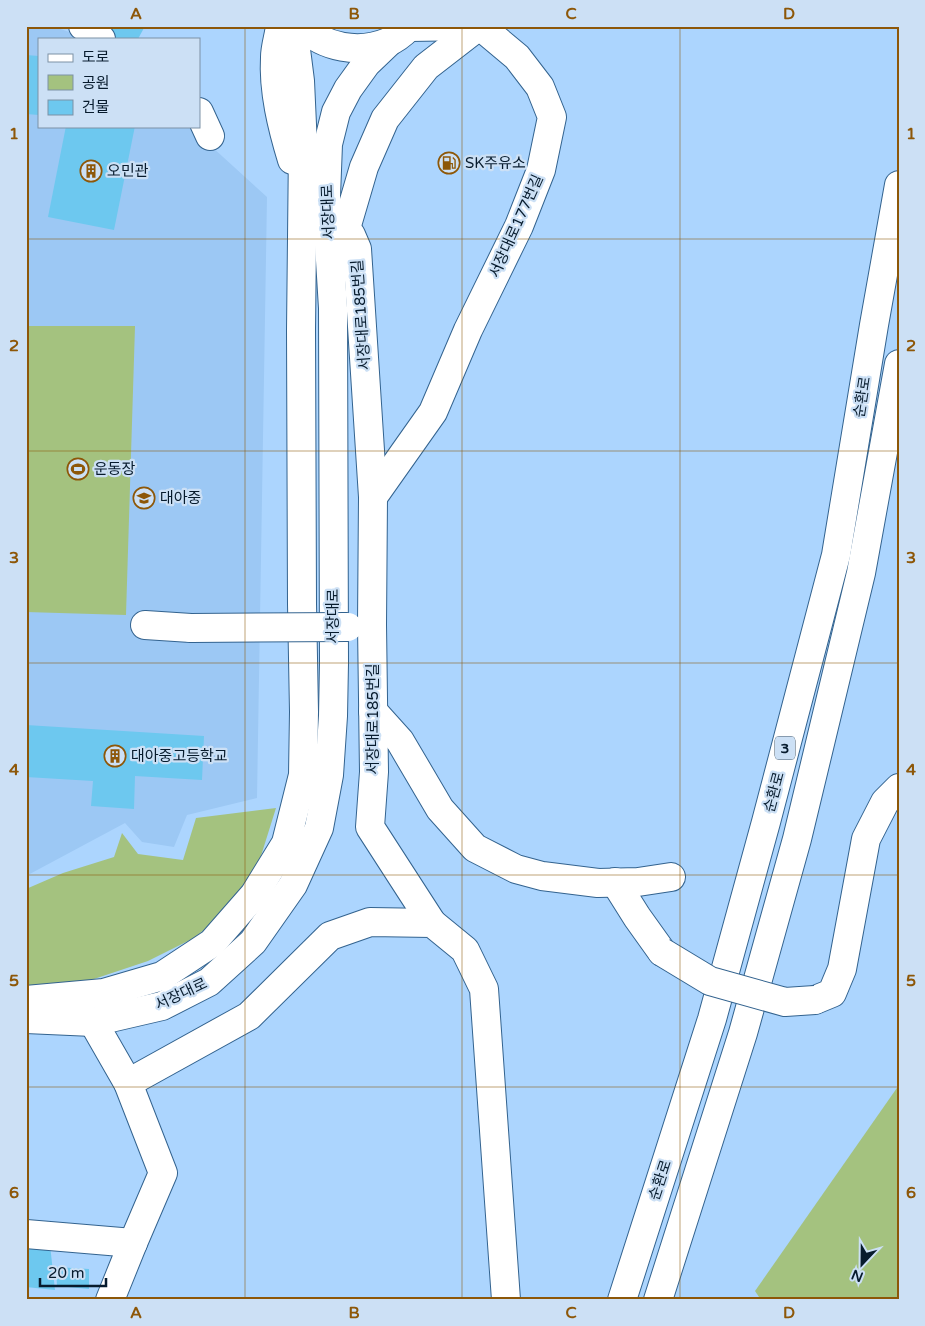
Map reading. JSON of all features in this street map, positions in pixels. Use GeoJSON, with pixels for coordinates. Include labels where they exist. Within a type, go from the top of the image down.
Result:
{"type":"FeatureCollection","features":[{"type":"Feature","properties":{"kind":"main road"},"geometry":{"type":"LineString","coordinates":[[83,26],[100,38]]}},
{"type":"Feature","properties":{"kind":"main road"},"geometry":{"type":"LineString","coordinates":[[280,26],[275,56],[276,88],[286,139],[303,199]]}},
{"type":"Feature","properties":{"kind":"main road","name":"서장대로"},"geometry":{"type":"LineString","coordinates":[[26,1000],[104,993],[162,976],[212,943],[254,895],[286,843],[303,775],[304,712],[301,320],[303,147],[300,80],[293,26]]}},
{"type":"Feature","properties":{"kind":"main road"},"geometry":{"type":"LineString","coordinates":[[302,26],[311,36],[336,46],[363,48],[403,32],[474,26]]}},
{"type":"Feature","properties":{"kind":"main road"},"geometry":{"type":"LineString","coordinates":[[333,308],[347,225],[364,167],[385,119],[426,67],[480,26]]}},
{"type":"Feature","properties":{"kind":"main road","name":"서장대로177번길"},"geometry":{"type":"LineString","coordinates":[[373,497],[433,412],[468,330],[519,226],[541,170],[552,117],[540,87],[517,57],[480,26]]}},
{"type":"Feature","properties":{"kind":"main road","name":"서장대로"},"geometry":{"type":"LineString","coordinates":[[26,1019],[93,1022],[162,1006],[209,982],[253,942],[293,885],[319,828],[329,775],[333,707],[333,308],[326,196],[328,144],[336,112],[348,89],[366,64],[403,32]]}},
{"type":"Feature","properties":{"kind":"main road","name":"순환로"},"geometry":{"type":"LineString","coordinates":[[622,1300],[712,1019],[836,555],[899,185]]}},
{"type":"Feature","properties":{"kind":"main road","name":"서장대로185번길"},"geometry":{"type":"LineString","coordinates":[[347,225],[357,249],[373,497],[360,626],[373,711],[374,772],[370,827],[432,923],[466,950],[484,989],[506,1300]]}},
{"type":"Feature","properties":{"kind":"main road","name":"순환로"},"geometry":{"type":"LineString","coordinates":[[658,1300],[743,1033],[797,839],[860,573],[899,364]]}},
{"type":"Feature","properties":{"kind":"main road"},"geometry":{"type":"LineString","coordinates":[[145,625],[191,628],[360,626]]}},
{"type":"Feature","properties":{"kind":"main road"},"geometry":{"type":"LineString","coordinates":[[373,711],[400,741],[440,809],[475,848],[516,870],[542,876],[598,883],[638,882],[671,877]]}},
{"type":"Feature","properties":{"kind":"main road"},"geometry":{"type":"LineString","coordinates":[[615,882],[662,952],[710,981],[785,1002],[815,1000],[832,993],[842,969],[866,839],[885,802],[899,788]]}},
{"type":"Feature","properties":{"kind":"main road"},"geometry":{"type":"LineString","coordinates":[[128,1084],[249,1016],[330,936],[370,922],[432,923]]}},
{"type":"Feature","properties":{"kind":"main road"},"geometry":{"type":"LineString","coordinates":[[93,1022],[128,1084],[163,1173],[110,1300]]}},
{"type":"Feature","properties":{"kind":"main road"},"geometry":{"type":"LineString","coordinates":[[26,1234],[133,1242]]}},
{"type":"Feature","properties":{"kind":"shaded area","name":"대아중"},"geometry":{"type":"Polygon","coordinates":[[[26,26],[52,26],[86,38],[38,38],[38,128],[191,128],[267,197],[257,798],[187,815],[174,847],[142,842],[125,823],[26,876],[26,26]]]}},
{"type":"Feature","properties":{"kind":"green space","name":"운동장"},"geometry":{"type":"Polygon","coordinates":[[[26,326],[135,326],[126,615],[26,612],[26,326]]]}},
{"type":"Feature","properties":{"kind":"green space"},"geometry":{"type":"Polygon","coordinates":[[[276,808],[260,859],[238,902],[194,938],[148,961],[52,993],[26,988],[26,889],[63,873],[114,857],[122,833],[138,854],[183,860],[196,818],[276,808]]]}},
{"type":"Feature","properties":{"kind":"green space"},"geometry":{"type":"Polygon","coordinates":[[[899,1085],[899,1300],[761,1300],[755,1291],[899,1085]]]}},
{"type":"Feature","properties":{"kind":"building"},"geometry":{"type":"Polygon","coordinates":[[[94,26],[145,26],[139,38],[113,38],[94,26]]]}},
{"type":"Feature","properties":{"kind":"building"},"geometry":{"type":"Polygon","coordinates":[[[26,55],[38,56],[38,115],[26,114],[26,55]]]}},
{"type":"Feature","properties":{"kind":"building","name":"오민관"},"geometry":{"type":"Polygon","coordinates":[[[66,128],[135,128],[114,230],[48,217],[66,128]]]}},
{"type":"Feature","properties":{"kind":"building","name":"대아중고등학교"},"geometry":{"type":"Polygon","coordinates":[[[26,725],[204,736],[202,780],[135,776],[134,809],[91,806],[93,781],[26,777],[26,725]]]}},
{"type":"Feature","properties":{"kind":"building"},"geometry":{"type":"Polygon","coordinates":[[[26,1241],[50,1245],[55,1290],[26,1287],[26,1241]]]}},
{"type":"Feature","properties":{"kind":"building"},"geometry":{"type":"Polygon","coordinates":[[[56,1267],[89,1269],[89,1289],[57,1286],[56,1267]]]}},
{"type":"Feature","properties":{"kind":"place","name":"SK주유소"},"geometry":{"type":"Point","coordinates":[449,163]}},
{"type":"Feature","properties":{"kind":"place","name":"오민관"},"geometry":{"type":"Point","coordinates":[91,171]}},
{"type":"Feature","properties":{"kind":"place","name":"운동장"},"geometry":{"type":"Point","coordinates":[78,469]}},
{"type":"Feature","properties":{"kind":"place","name":"대아중"},"geometry":{"type":"Point","coordinates":[144,498]}},
{"type":"Feature","properties":{"kind":"place","name":"대아중고등학교"},"geometry":{"type":"Point","coordinates":[115,756]}}]}
